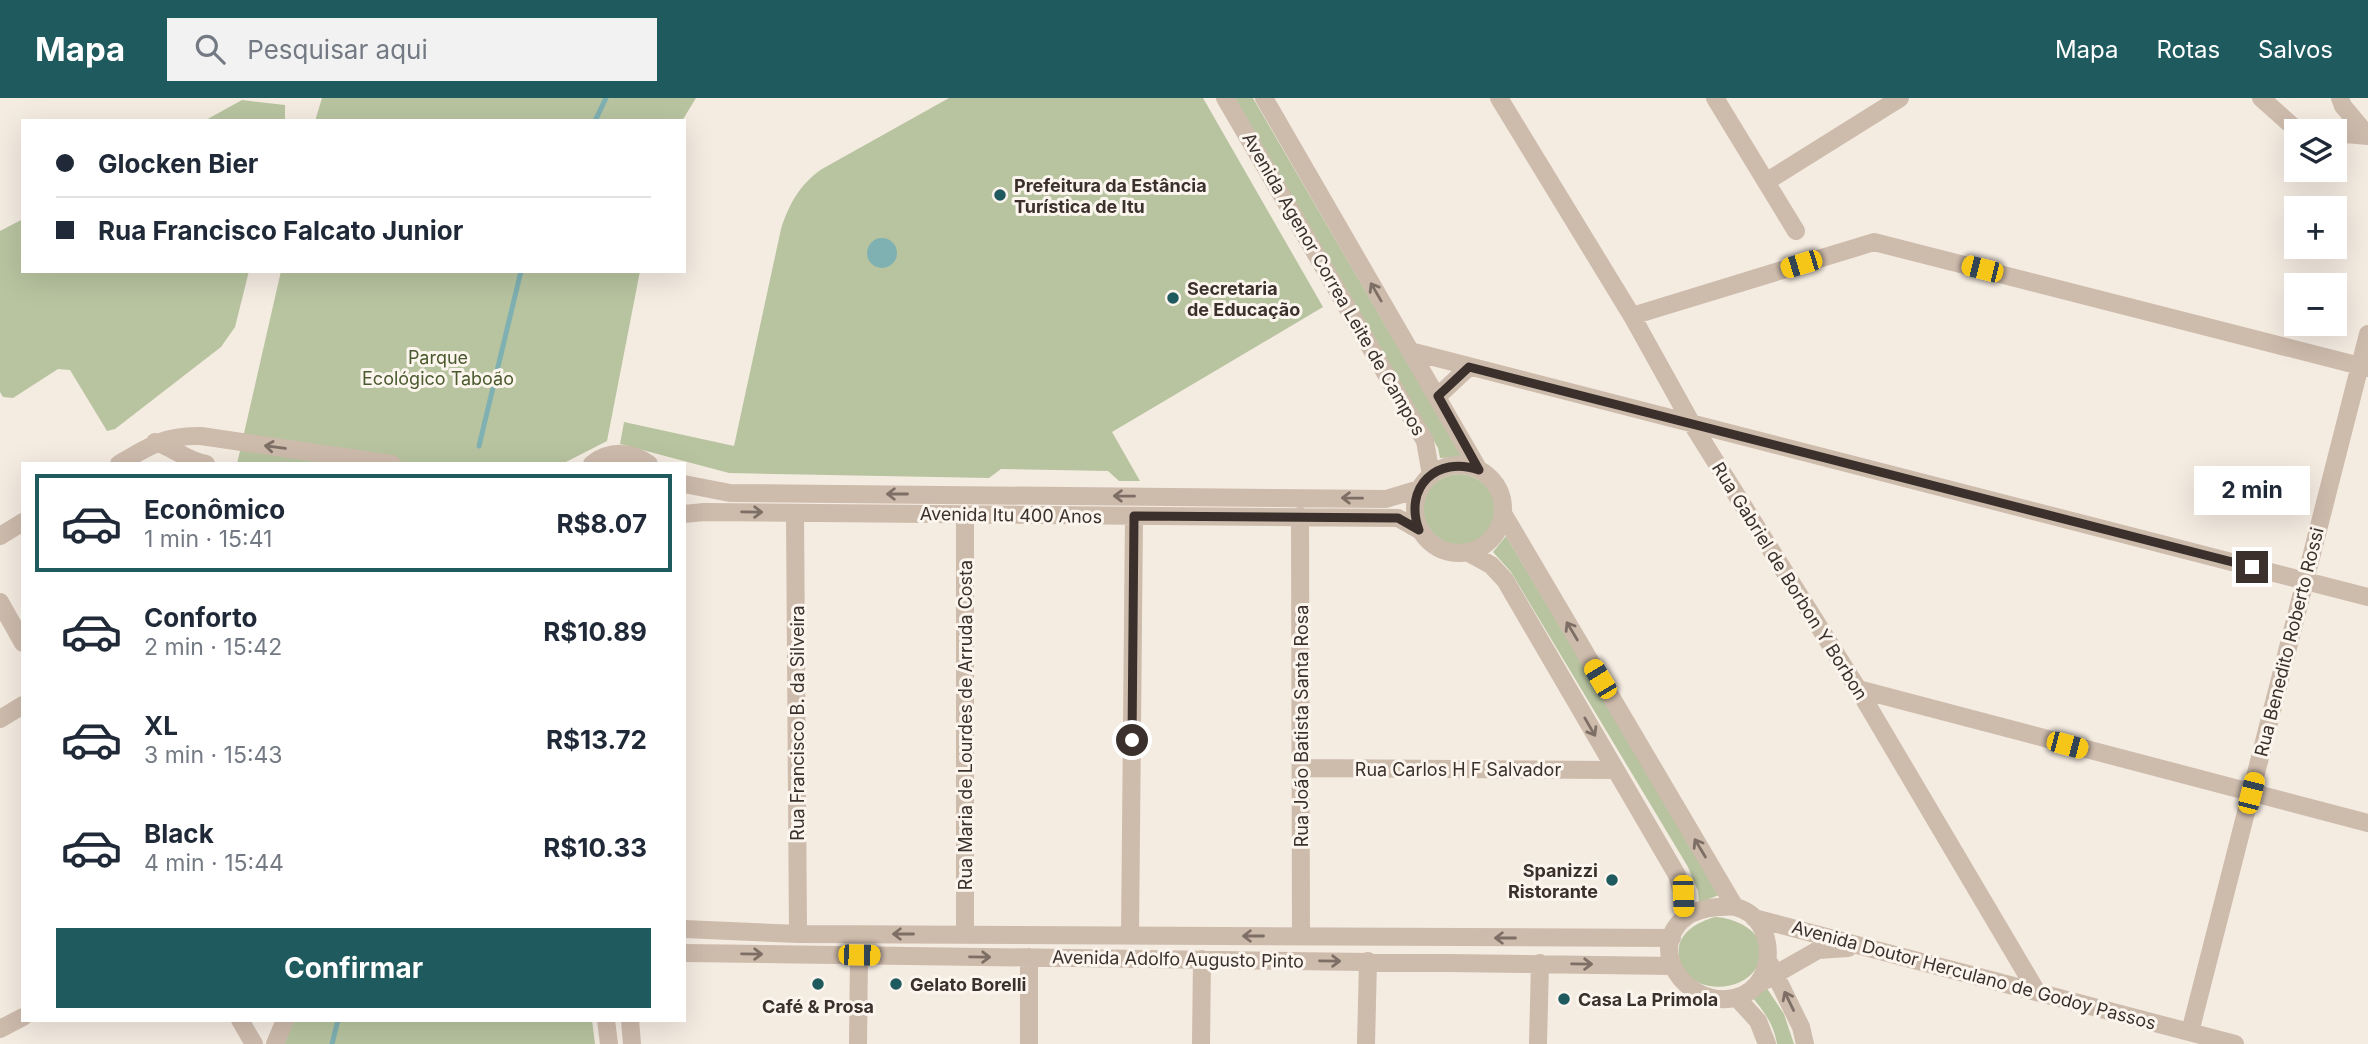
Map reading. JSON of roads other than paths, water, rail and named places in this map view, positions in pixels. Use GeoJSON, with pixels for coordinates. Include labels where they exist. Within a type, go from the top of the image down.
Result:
{"type":"FeatureCollection","features":[{"type":"Feature","properties":{"kind":"street","name":"Avenida Agenor Correa Leite de Campos"},"geometry":{"type":"LineString","coordinates":[[1225,98],[1425,441],[1430,475]]}},
{"type":"Feature","properties":{"kind":"street","name":"Avenida Agenor Correa Leite de Campos"},"geometry":{"type":"LineString","coordinates":[[1264,98],[1479,470]]}},
{"type":"Feature","properties":{"kind":"street","name":"Rua Gabriel de Borbon Y Borbon"},"geometry":{"type":"LineString","coordinates":[[1499,98],[1632,316],[1692,424],[1858,689],[2037,992]]}},
{"type":"Feature","properties":{"kind":"street"},"geometry":{"type":"LineString","coordinates":[[1715,98],[1796,231]]}},
{"type":"Feature","properties":{"kind":"street"},"geometry":{"type":"LineString","coordinates":[[1766,182],[1900,98]]}},
{"type":"Feature","properties":{"kind":"street"},"geometry":{"type":"LineString","coordinates":[[2261,98],[2285,119]]}},
{"type":"Feature","properties":{"kind":"street"},"geometry":{"type":"LineString","coordinates":[[2340,98],[2343,107],[2368,136]]}},
{"type":"Feature","properties":{"kind":"street"},"geometry":{"type":"LineString","coordinates":[[2347,135],[2368,136]]}},
{"type":"Feature","properties":{"kind":"street"},"geometry":{"type":"LineString","coordinates":[[1632,316],[1874,242],[2364,367]]}},
{"type":"Feature","properties":{"kind":"street","name":"Rua Benedito Roberto Rossi"},"geometry":{"type":"LineString","coordinates":[[2190,1032],[2305,581],[2364,367],[2368,334]]}},
{"type":"Feature","properties":{"kind":"street"},"geometry":{"type":"LineString","coordinates":[[1410,351],[2368,597]]}},
{"type":"Feature","properties":{"kind":"street"},"geometry":{"type":"LineString","coordinates":[[1438,396],[1469,367]]}},
{"type":"Feature","properties":{"kind":"street"},"geometry":{"type":"LineString","coordinates":[[122,462],[155,442],[183,435],[377,462]]}},
{"type":"Feature","properties":{"kind":"street"},"geometry":{"type":"LineString","coordinates":[[196,462],[201,436]]}},
{"type":"Feature","properties":{"kind":"street"},"geometry":{"type":"LineString","coordinates":[[155,442],[194,462]]}},
{"type":"Feature","properties":{"kind":"street"},"geometry":{"type":"LineString","coordinates":[[595,462],[604,456],[623,453],[645,462]]}},
{"type":"Feature","properties":{"kind":"street"},"geometry":{"type":"LineString","coordinates":[[1504,515],[1492,540],[1481,548],[1469,553],[1446,552],[1435,547],[1419,530],[1414,510],[1419,489],[1430,475],[1449,466],[1469,466],[1494,481],[1499,489],[1504,515],[1735,907],[1754,918],[1764,935],[1772,967],[1801,1027],[1805,1044]]}},
{"type":"Feature","properties":{"kind":"street","name":"Avenida Itu 400 Anos"},"geometry":{"type":"LineString","coordinates":[[686,485],[730,493],[1372,499],[1399,496],[1419,489]]}},
{"type":"Feature","properties":{"kind":"street","name":"Rua Francisco B. da Silveira"},"geometry":{"type":"LineString","coordinates":[[795,513],[798,934]]}},
{"type":"Feature","properties":{"kind":"street","name":"Avenida Itu 400 Anos"},"geometry":{"type":"LineString","coordinates":[[686,514],[1398,518],[1419,530]]}},
{"type":"Feature","properties":{"kind":"street","name":"Rua Maria de Lourdes de Arruda Costa"},"geometry":{"type":"LineString","coordinates":[[965,514],[965,935]]}},
{"type":"Feature","properties":{"kind":"street"},"geometry":{"type":"LineString","coordinates":[[1130,936],[1134,516]]}},
{"type":"Feature","properties":{"kind":"street","name":"Rua João Batista Santa Rosa"},"geometry":{"type":"LineString","coordinates":[[1300,516],[1301,936]]}},
{"type":"Feature","properties":{"kind":"street"},"geometry":{"type":"LineString","coordinates":[[0,536],[21,523]]}},
{"type":"Feature","properties":{"kind":"street"},"geometry":{"type":"LineString","coordinates":[[1469,553],[1490,565],[1504,580],[1677,875],[1683,896],[1684,919]]}},
{"type":"Feature","properties":{"kind":"street"},"geometry":{"type":"LineString","coordinates":[[0,602],[21,639]]}},
{"type":"Feature","properties":{"kind":"street"},"geometry":{"type":"LineString","coordinates":[[1858,689],[2368,823]]}},
{"type":"Feature","properties":{"kind":"street"},"geometry":{"type":"LineString","coordinates":[[0,719],[21,706]]}},
{"type":"Feature","properties":{"kind":"street","name":"Rua Carlos H F Salvador"},"geometry":{"type":"LineString","coordinates":[[1302,768],[1615,769]]}},
{"type":"Feature","properties":{"kind":"street"},"geometry":{"type":"LineString","coordinates":[[1735,907],[1708,908],[1684,919],[1672,938],[1670,952],[1673,966],[1681,981],[1693,992],[1709,999],[1737,998],[1757,985],[1772,967],[1818,950],[1838,947],[1875,949]]}},
{"type":"Feature","properties":{"kind":"street","name":"Avenida Doutor Herculano de Godoy Passos"},"geometry":{"type":"LineString","coordinates":[[1754,918],[2235,1044]]}},
{"type":"Feature","properties":{"kind":"street","name":"Avenida Adolfo Augusto Pinto"},"geometry":{"type":"LineString","coordinates":[[686,929],[798,934],[1672,938]]}},
{"type":"Feature","properties":{"kind":"street","name":"Avenida Adolfo Augusto Pinto"},"geometry":{"type":"LineString","coordinates":[[686,953],[1673,966]]}},
{"type":"Feature","properties":{"kind":"street"},"geometry":{"type":"LineString","coordinates":[[858,1044],[859,955]]}},
{"type":"Feature","properties":{"kind":"street"},"geometry":{"type":"LineString","coordinates":[[1029,957],[1029,1044]]}},
{"type":"Feature","properties":{"kind":"street"},"geometry":{"type":"LineString","coordinates":[[1200,1044],[1202,959]]}},
{"type":"Feature","properties":{"kind":"street"},"geometry":{"type":"LineString","coordinates":[[1366,1044],[1368,961]]}},
{"type":"Feature","properties":{"kind":"street"},"geometry":{"type":"LineString","coordinates":[[1538,1044],[1540,963]]}},
{"type":"Feature","properties":{"kind":"street"},"geometry":{"type":"LineString","coordinates":[[1737,998],[1758,1021],[1767,1044]]}},
{"type":"Feature","properties":{"kind":"street"},"geometry":{"type":"LineString","coordinates":[[0,1029],[21,1018]]}},
{"type":"Feature","properties":{"kind":"street"},"geometry":{"type":"LineString","coordinates":[[241,1022],[254,1044]]}},
{"type":"Feature","properties":{"kind":"street"},"geometry":{"type":"LineString","coordinates":[[275,1044],[284,1022]]}},
{"type":"Feature","properties":{"kind":"street"},"geometry":{"type":"LineString","coordinates":[[606,1022],[609,1044]]}},
{"type":"Feature","properties":{"kind":"street"},"geometry":{"type":"LineString","coordinates":[[630,1022],[632,1044]]}},
{"type":"Feature","properties":{"kind":"water"},"geometry":{"type":"Polygon","coordinates":[[[882,238],[888,239],[896,247],[896,259],[888,267],[882,268],[876,267],[868,259],[867,253],[868,247],[876,239],[882,238]]]}},
{"type":"Feature","properties":{"kind":"waterway"},"geometry":{"type":"LineString","coordinates":[[596,119],[606,98]]}},
{"type":"Feature","properties":{"kind":"waterway"},"geometry":{"type":"LineString","coordinates":[[479,446],[521,273]]}},
{"type":"Feature","properties":{"kind":"waterway"},"geometry":{"type":"LineString","coordinates":[[332,1044],[338,1022]]}},
{"type":"Feature","properties":{"kind":"place","name":"Prefeitura da Estância Turística de Itu"},"geometry":{"type":"Point","coordinates":[1000,195]}},
{"type":"Feature","properties":{"kind":"place","name":"Secretaria de Educação"},"geometry":{"type":"Point","coordinates":[1173,298]}},
{"type":"Feature","properties":{"kind":"place","name":"Spanizzi Ristorante"},"geometry":{"type":"Point","coordinates":[1612,880]}},
{"type":"Feature","properties":{"kind":"place","name":"Café & Prosa"},"geometry":{"type":"Point","coordinates":[818,984]}},
{"type":"Feature","properties":{"kind":"place","name":"Gelato Borelli"},"geometry":{"type":"Point","coordinates":[896,984]}},
{"type":"Feature","properties":{"kind":"place","name":"Casa La Primola"},"geometry":{"type":"Point","coordinates":[1564,999]}},
{"type":"Feature","properties":{"kind":"park label","name":"Parque Ecológico Taboão"},"geometry":{"type":"Point","coordinates":[438,367]}}]}
